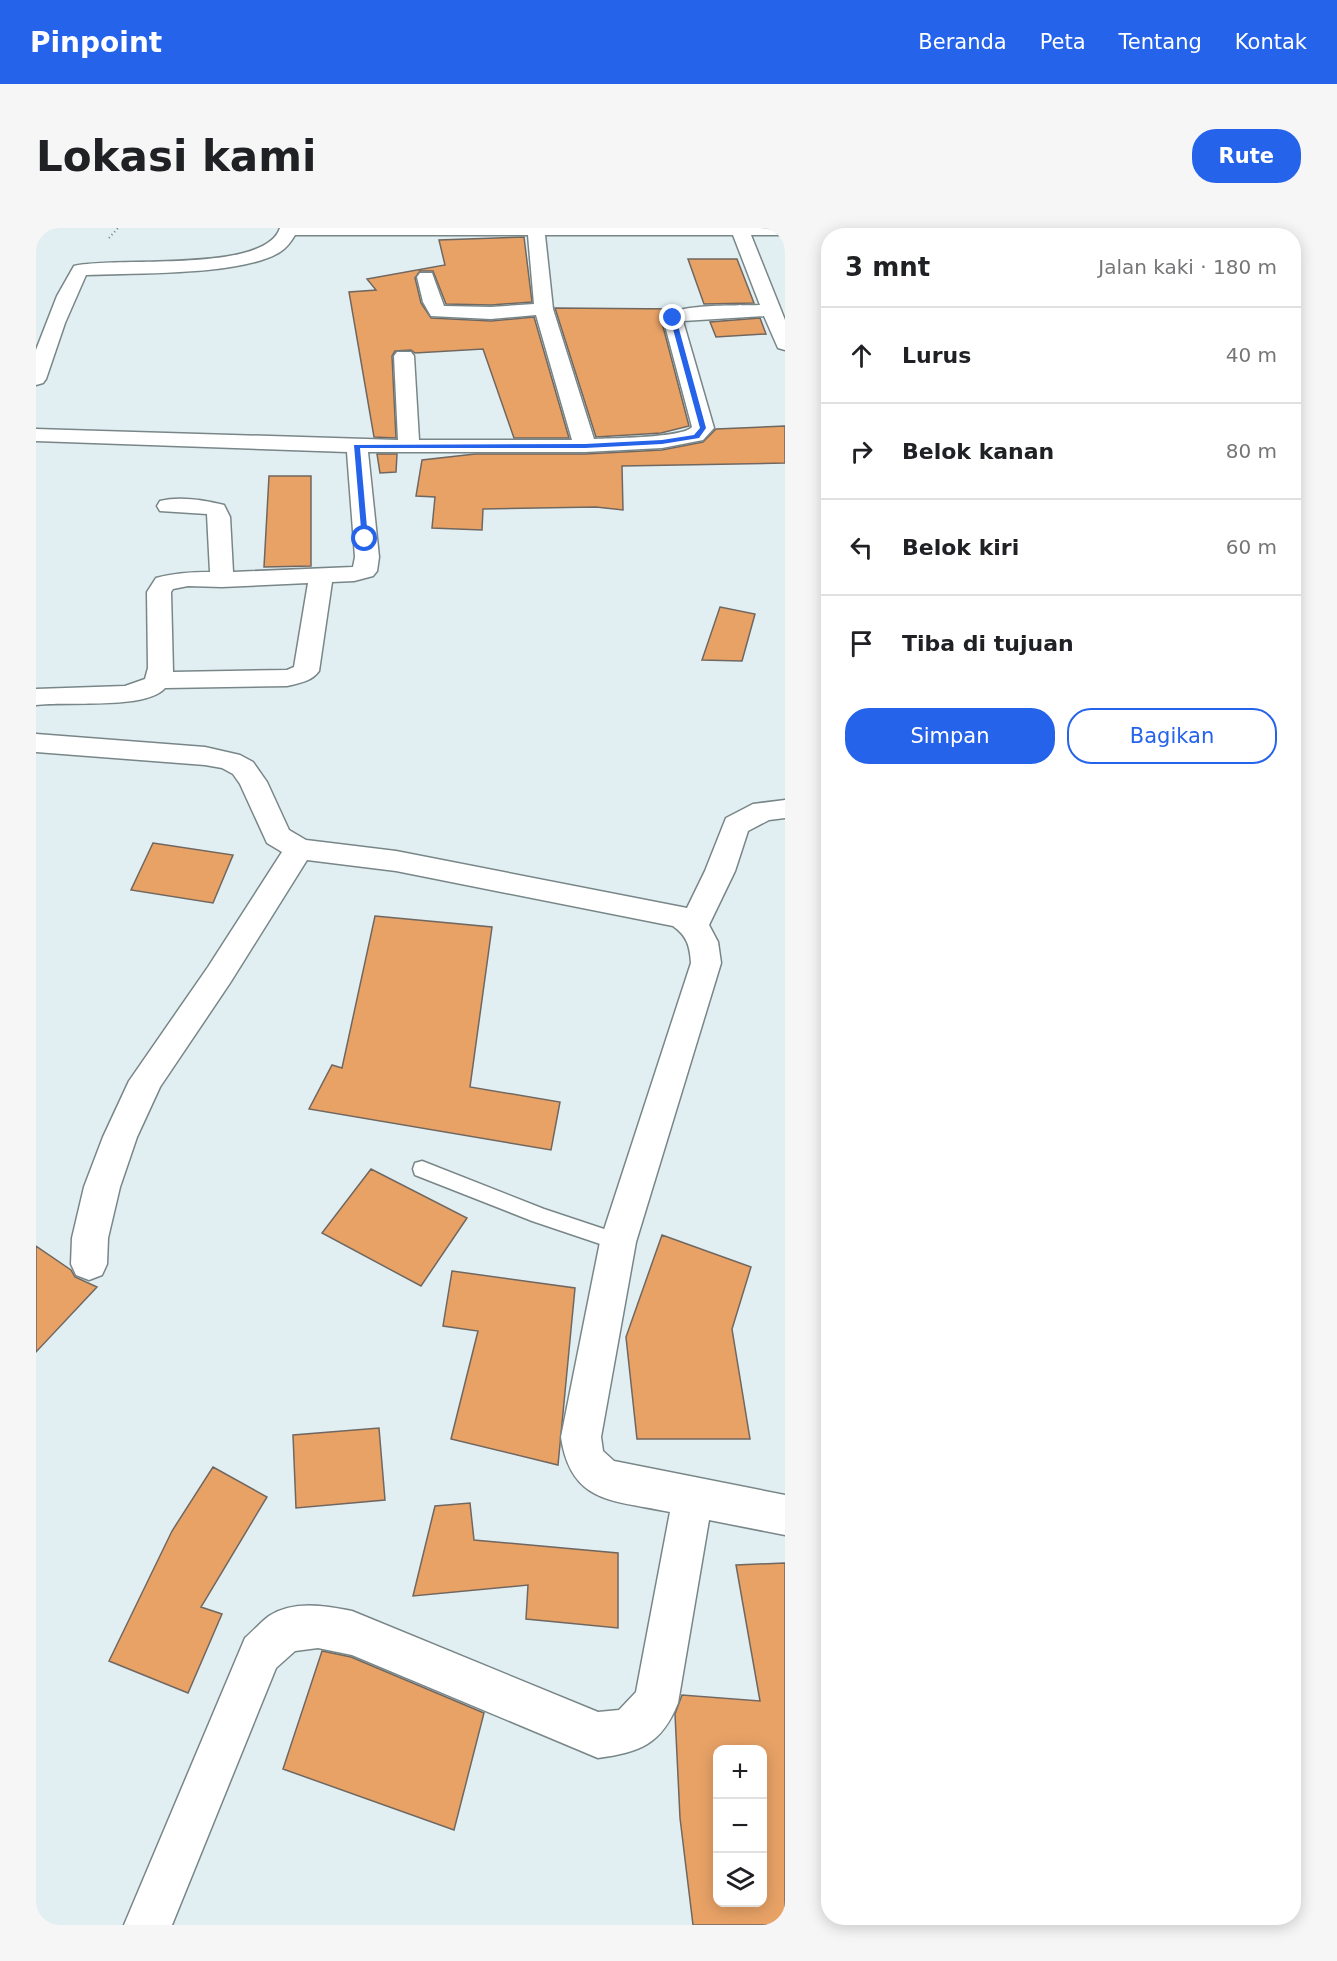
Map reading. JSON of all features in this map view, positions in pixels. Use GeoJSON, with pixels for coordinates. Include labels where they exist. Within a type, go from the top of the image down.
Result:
{"type":"FeatureCollection","features":[{"type":"Feature","properties":{"kind":"street"},"geometry":{"type":"LineString","coordinates":[[36,379],[44,333],[80,270],[235,260],[271,250],[287,236],[289,229],[785,230]]}},
{"type":"Feature","properties":{"kind":"street"},"geometry":{"type":"LineString","coordinates":[[545,230],[544,309],[585,446]]}},
{"type":"Feature","properties":{"kind":"street"},"geometry":{"type":"LineString","coordinates":[[740,230],[785,344]]}},
{"type":"Feature","properties":{"kind":"street"},"geometry":{"type":"LineString","coordinates":[[426,277],[432,302],[438,312],[491,313],[544,309]]}},
{"type":"Feature","properties":{"kind":"street"},"geometry":{"type":"LineString","coordinates":[[36,435],[357,446],[585,446],[662,442],[696,436],[703,428],[673,318],[684,314],[771,310]]}},
{"type":"Feature","properties":{"kind":"street"},"geometry":{"type":"LineString","coordinates":[[404,356],[409,446]]}},
{"type":"Feature","properties":{"kind":"street"},"geometry":{"type":"LineString","coordinates":[[36,697],[133,692],[150,688],[158,680],[160,668],[160,587],[164,583],[174,580],[358,574],[367,568],[357,446]]}},
{"type":"Feature","properties":{"kind":"street"},"geometry":{"type":"LineString","coordinates":[[168,506],[205,507],[216,510],[219,517],[222,580]]}},
{"type":"Feature","properties":{"kind":"street"},"geometry":{"type":"LineString","coordinates":[[158,680],[287,678],[306,671],[321,575]]}},
{"type":"Feature","properties":{"kind":"street"},"geometry":{"type":"LineString","coordinates":[[36,743],[205,756],[230,761],[243,768],[253,782],[277,836],[299,849],[396,861],[682,917],[694,925],[706,948],[706,963],[618,1242],[581,1437],[583,1453],[591,1470],[605,1479],[785,1515]]}},
{"type":"Feature","properties":{"kind":"street"},"geometry":{"type":"LineString","coordinates":[[694,925],[720,871],[736,825],[763,811],[785,809]]}},
{"type":"Feature","properties":{"kind":"street"},"geometry":{"type":"LineString","coordinates":[[89,1264],[90,1238],[102,1187],[120,1137],[146,1081],[219,975],[299,849]]}},
{"type":"Feature","properties":{"kind":"street"},"geometry":{"type":"LineString","coordinates":[[148,1925],[260,1653],[285,1631],[318,1626],[352,1633],[598,1735],[630,1731],[656,1704],[693,1497]]}},
{"type":"Feature","properties":{"kind":"lane"},"geometry":{"type":"LineString","coordinates":[[422,1169],[538,1215],[618,1242]]}},
{"type":"Feature","properties":{"kind":"building"},"geometry":{"type":"Polygon","coordinates":[[[524,237],[532,302],[491,305],[446,304],[433,271],[420,271],[415,278],[421,303],[431,318],[491,321],[534,317],[569,438],[514,438],[483,349],[415,353],[411,350],[395,351],[392,356],[396,438],[374,437],[349,292],[376,290],[367,279],[445,265],[439,240],[524,237]]]}},
{"type":"Feature","properties":{"kind":"building"},"geometry":{"type":"Polygon","coordinates":[[[688,259],[737,259],[754,303],[704,304],[688,259]]]}},
{"type":"Feature","properties":{"kind":"building"},"geometry":{"type":"Polygon","coordinates":[[[555,308],[677,309],[668,311],[661,319],[689,426],[661,433],[596,437],[555,308]]]}},
{"type":"Feature","properties":{"kind":"building"},"geometry":{"type":"Polygon","coordinates":[[[760,318],[766,334],[716,337],[710,322],[760,318]]]}},
{"type":"Feature","properties":{"kind":"building"},"geometry":{"type":"Polygon","coordinates":[[[785,426],[785,463],[622,466],[623,510],[596,507],[483,509],[482,530],[432,528],[435,497],[416,496],[422,460],[475,454],[585,454],[662,450],[703,442],[716,429],[785,426]]]}},
{"type":"Feature","properties":{"kind":"building"},"geometry":{"type":"Polygon","coordinates":[[[377,454],[397,454],[396,472],[380,473],[377,454]]]}},
{"type":"Feature","properties":{"kind":"building"},"geometry":{"type":"Polygon","coordinates":[[[269,476],[311,476],[311,566],[264,567],[269,476]]]}},
{"type":"Feature","properties":{"kind":"building"},"geometry":{"type":"Polygon","coordinates":[[[720,607],[755,614],[742,661],[702,660],[720,607]]]}},
{"type":"Feature","properties":{"kind":"building"},"geometry":{"type":"Polygon","coordinates":[[[153,843],[233,855],[213,903],[131,890],[153,843]]]}},
{"type":"Feature","properties":{"kind":"building"},"geometry":{"type":"Polygon","coordinates":[[[375,916],[492,927],[470,1087],[560,1102],[551,1150],[309,1109],[332,1065],[342,1068],[375,916]]]}},
{"type":"Feature","properties":{"kind":"building"},"geometry":{"type":"Polygon","coordinates":[[[371,1169],[467,1218],[421,1286],[322,1233],[371,1169]]]}},
{"type":"Feature","properties":{"kind":"building"},"geometry":{"type":"Polygon","coordinates":[[[662,1235],[751,1267],[732,1329],[750,1439],[637,1439],[626,1337],[662,1235]]]}},
{"type":"Feature","properties":{"kind":"building"},"geometry":{"type":"Polygon","coordinates":[[[36,1246],[71,1270],[75,1277],[97,1287],[36,1352],[36,1246]]]}},
{"type":"Feature","properties":{"kind":"building"},"geometry":{"type":"Polygon","coordinates":[[[452,1271],[575,1288],[558,1465],[451,1439],[478,1331],[443,1326],[452,1271]]]}},
{"type":"Feature","properties":{"kind":"building"},"geometry":{"type":"Polygon","coordinates":[[[379,1428],[385,1500],[296,1508],[293,1435],[379,1428]]]}},
{"type":"Feature","properties":{"kind":"building"},"geometry":{"type":"Polygon","coordinates":[[[213,1467],[267,1497],[201,1607],[222,1614],[188,1693],[109,1661],[172,1531],[213,1467]]]}},
{"type":"Feature","properties":{"kind":"building"},"geometry":{"type":"Polygon","coordinates":[[[470,1503],[474,1540],[618,1553],[618,1628],[526,1619],[528,1585],[413,1596],[435,1506],[470,1503]]]}},
{"type":"Feature","properties":{"kind":"building"},"geometry":{"type":"Polygon","coordinates":[[[785,1563],[785,1925],[693,1925],[680,1818],[675,1714],[682,1695],[760,1701],[736,1565],[785,1563]]]}},
{"type":"Feature","properties":{"kind":"building"},"geometry":{"type":"Polygon","coordinates":[[[322,1651],[351,1657],[484,1713],[454,1830],[283,1769],[322,1651]]]}},
{"type":"Feature","properties":{"kind":"route"},"geometry":{"type":"LineString","coordinates":[[365,539],[357,446],[585,446],[662,442],[696,436],[703,428],[702,421],[684,366],[673,318]]}}]}
